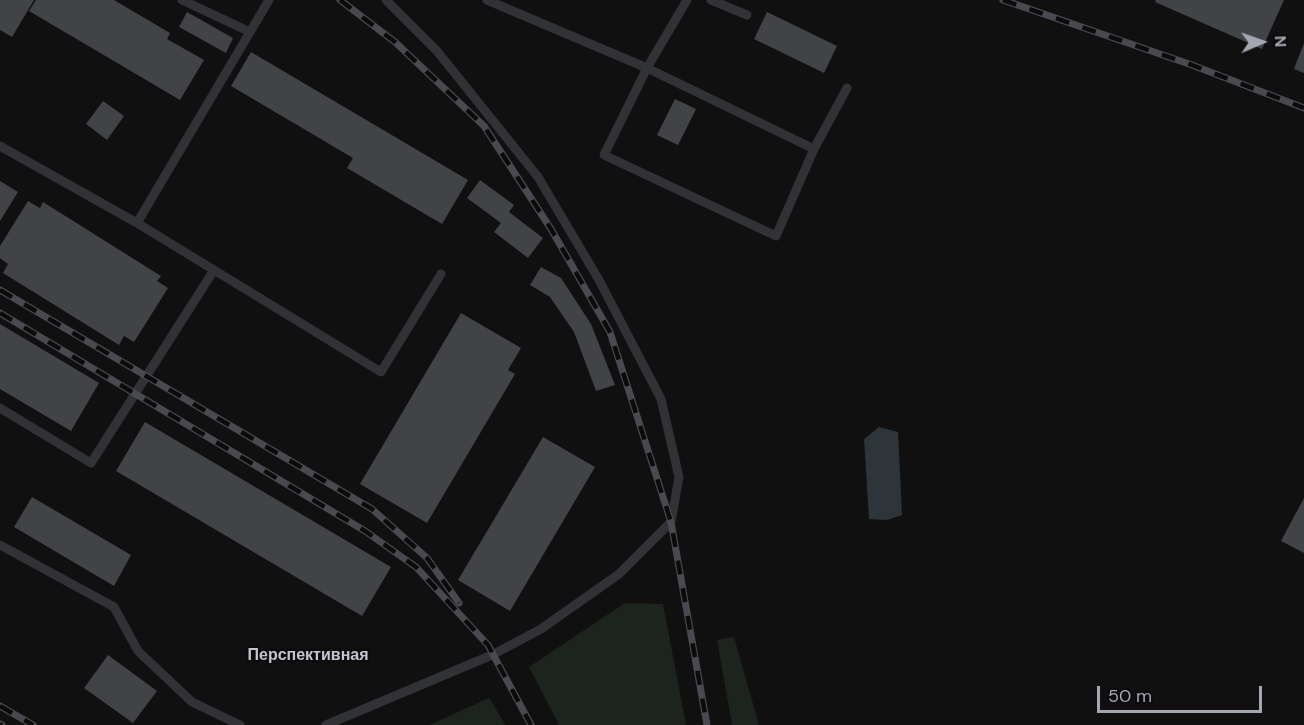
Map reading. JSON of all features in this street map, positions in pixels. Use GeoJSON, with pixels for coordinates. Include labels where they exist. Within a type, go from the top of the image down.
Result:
{"type":"FeatureCollection","features":[{"type":"Feature","properties":{"kind":"lane"},"geometry":{"type":"LineString","coordinates":[[182,0],[250,32]]}},
{"type":"Feature","properties":{"kind":"lane"},"geometry":{"type":"LineString","coordinates":[[137,223],[268,0]]}},
{"type":"Feature","properties":{"kind":"lane"},"geometry":{"type":"LineString","coordinates":[[326,725],[492,655],[541,629],[619,574],[671,522],[679,477],[661,399],[599,280],[538,177],[437,51],[386,0]]}},
{"type":"Feature","properties":{"kind":"lane"},"geometry":{"type":"LineString","coordinates":[[487,0],[646,68],[814,149]]}},
{"type":"Feature","properties":{"kind":"lane"},"geometry":{"type":"LineString","coordinates":[[687,0],[646,68],[604,155],[776,236],[814,149],[847,88]]}},
{"type":"Feature","properties":{"kind":"lane"},"geometry":{"type":"LineString","coordinates":[[711,0],[747,15]]}},
{"type":"Feature","properties":{"kind":"lane"},"geometry":{"type":"LineString","coordinates":[[0,146],[137,223],[381,372],[441,274]]}},
{"type":"Feature","properties":{"kind":"lane"},"geometry":{"type":"LineString","coordinates":[[0,408],[91,463],[214,270]]}},
{"type":"Feature","properties":{"kind":"lane"},"geometry":{"type":"LineString","coordinates":[[0,544],[114,607],[138,651],[192,702],[240,725]]}},
{"type":"Feature","properties":{"kind":"shaded area"},"geometry":{"type":"Polygon","coordinates":[[[879,427],[898,432],[902,515],[887,520],[869,519],[864,439],[879,427]]]}},
{"type":"Feature","properties":{"kind":"shaded area"},"geometry":{"type":"Polygon","coordinates":[[[625,603],[663,604],[686,725],[559,725],[529,667],[625,603]]]}},
{"type":"Feature","properties":{"kind":"shaded area"},"geometry":{"type":"Polygon","coordinates":[[[734,637],[759,725],[732,725],[717,640],[734,637]]]}},
{"type":"Feature","properties":{"kind":"shaded area"},"geometry":{"type":"Polygon","coordinates":[[[489,698],[505,725],[429,725],[489,698]]]}},
{"type":"Feature","properties":{"kind":"building"},"geometry":{"type":"Polygon","coordinates":[[[0,0],[34,0],[12,37],[0,30],[0,0]]]}},
{"type":"Feature","properties":{"kind":"building"},"geometry":{"type":"Polygon","coordinates":[[[36,0],[114,0],[170,33],[167,39],[204,60],[180,100],[29,11],[36,0]]]}},
{"type":"Feature","properties":{"kind":"building"},"geometry":{"type":"Polygon","coordinates":[[[1156,0],[1284,0],[1262,49],[1155,2],[1156,0]]]}},
{"type":"Feature","properties":{"kind":"building"},"geometry":{"type":"Polygon","coordinates":[[[187,12],[233,38],[226,53],[179,27],[187,12]]]}},
{"type":"Feature","properties":{"kind":"building"},"geometry":{"type":"Polygon","coordinates":[[[767,12],[837,46],[824,73],[754,39],[767,12]]]}},
{"type":"Feature","properties":{"kind":"building"},"geometry":{"type":"Polygon","coordinates":[[[1304,43],[1304,73],[1294,69],[1304,43]]]}},
{"type":"Feature","properties":{"kind":"building"},"geometry":{"type":"Polygon","coordinates":[[[251,52],[468,180],[442,224],[347,168],[353,158],[231,86],[251,52]]]}},
{"type":"Feature","properties":{"kind":"building"},"geometry":{"type":"Polygon","coordinates":[[[675,99],[696,109],[678,145],[657,135],[675,99]]]}},
{"type":"Feature","properties":{"kind":"building"},"geometry":{"type":"Polygon","coordinates":[[[103,101],[124,116],[107,140],[86,124],[103,101]]]}},
{"type":"Feature","properties":{"kind":"building"},"geometry":{"type":"Polygon","coordinates":[[[480,180],[514,205],[509,212],[543,238],[528,258],[494,232],[501,223],[467,198],[480,180]]]}},
{"type":"Feature","properties":{"kind":"building"},"geometry":{"type":"Polygon","coordinates":[[[0,181],[18,192],[0,221],[0,181]]]}},
{"type":"Feature","properties":{"kind":"building"},"geometry":{"type":"Polygon","coordinates":[[[28,201],[40,208],[43,202],[161,276],[157,281],[168,288],[134,342],[124,336],[119,345],[3,273],[8,264],[0,258],[0,246],[28,201]]]}},
{"type":"Feature","properties":{"kind":"building"},"geometry":{"type":"Polygon","coordinates":[[[541,267],[561,278],[591,324],[615,385],[596,391],[574,332],[550,297],[530,285],[541,267]]]}},
{"type":"Feature","properties":{"kind":"building"},"geometry":{"type":"Polygon","coordinates":[[[461,313],[521,348],[508,370],[515,374],[427,523],[360,484],[461,313]]]}},
{"type":"Feature","properties":{"kind":"building"},"geometry":{"type":"Polygon","coordinates":[[[0,324],[99,383],[71,431],[0,389],[0,324]]]}},
{"type":"Feature","properties":{"kind":"building"},"geometry":{"type":"Polygon","coordinates":[[[145,422],[391,567],[362,616],[116,471],[145,422]]]}},
{"type":"Feature","properties":{"kind":"building"},"geometry":{"type":"Polygon","coordinates":[[[543,437],[595,467],[510,611],[458,580],[543,437]]]}},
{"type":"Feature","properties":{"kind":"building"},"geometry":{"type":"Polygon","coordinates":[[[32,497],[131,555],[114,586],[14,527],[32,497]]]}},
{"type":"Feature","properties":{"kind":"building"},"geometry":{"type":"Polygon","coordinates":[[[1304,498],[1304,553],[1281,541],[1304,498]]]}},
{"type":"Feature","properties":{"kind":"building"},"geometry":{"type":"Polygon","coordinates":[[[108,655],[157,691],[133,723],[84,688],[108,655]]]}},
{"type":"Feature","properties":{"kind":"railway"},"geometry":{"type":"LineString","coordinates":[[340,0],[395,42],[484,126],[551,229],[610,332],[671,522],[707,725]]}},
{"type":"Feature","properties":{"kind":"railway"},"geometry":{"type":"LineString","coordinates":[[1003,0],[1192,65],[1304,108]]}},
{"type":"Feature","properties":{"kind":"railway"},"geometry":{"type":"LineString","coordinates":[[0,290],[372,509],[427,558],[459,603]]}},
{"type":"Feature","properties":{"kind":"railway"},"geometry":{"type":"LineString","coordinates":[[0,313],[365,531],[416,567],[488,645],[531,725]]}},
{"type":"Feature","properties":{"kind":"railway"},"geometry":{"type":"LineString","coordinates":[[0,706],[33,725]]}},
{"type":"Feature","properties":{"kind":"district","name":"Перспективная"},"geometry":{"type":"Point","coordinates":[308,656]}}]}
